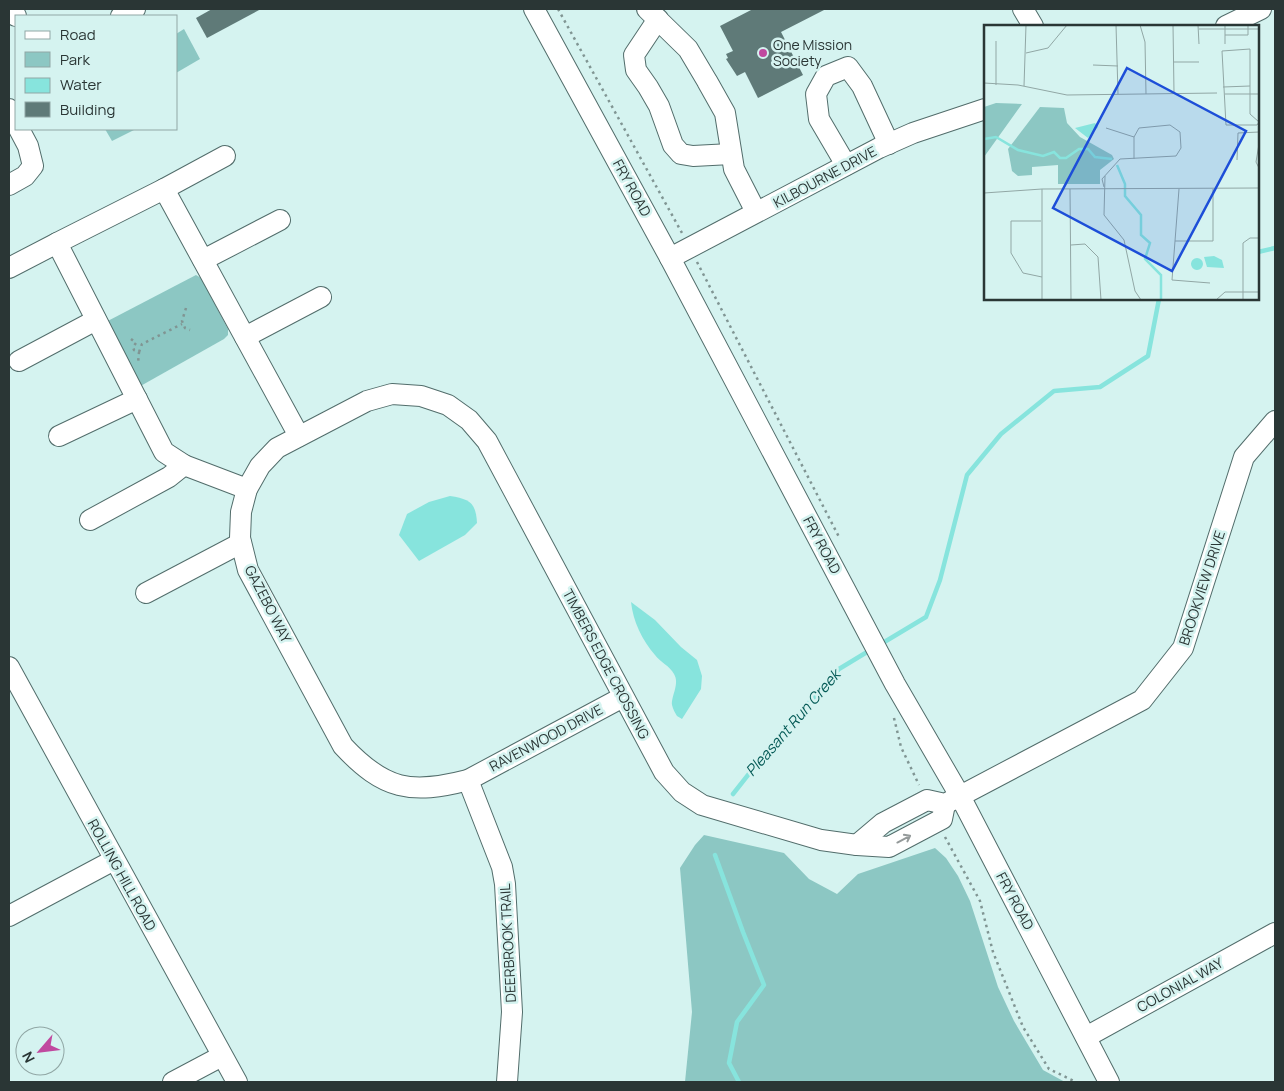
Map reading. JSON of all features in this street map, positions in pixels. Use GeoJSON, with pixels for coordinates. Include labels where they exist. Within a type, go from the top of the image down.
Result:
{"type":"FeatureCollection","features":[{"type":"Feature","properties":{"kind":"street"},"geometry":{"type":"LineString","coordinates":[[123,15],[136,9]]}},
{"type":"Feature","properties":{"kind":"street"},"geometry":{"type":"LineString","coordinates":[[1023,9],[1031,25]]}},
{"type":"Feature","properties":{"kind":"street"},"geometry":{"type":"LineString","coordinates":[[1228,25],[1261,9]]}},
{"type":"Feature","properties":{"kind":"street","name":"FRY ROAD"},"geometry":{"type":"LineString","coordinates":[[538,10],[895,684],[942,805],[1086,1037],[1109,1082]]}},
{"type":"Feature","properties":{"kind":"street"},"geometry":{"type":"LineString","coordinates":[[731,154],[693,156],[681,154],[673,145],[659,106],[636,70],[634,55],[653,14],[688,48],[725,113],[734,170],[756,212]]}},
{"type":"Feature","properties":{"kind":"street"},"geometry":{"type":"LineString","coordinates":[[846,166],[818,119],[816,94],[826,76],[848,67],[862,86],[889,144]]}},
{"type":"Feature","properties":{"kind":"street"},"geometry":{"type":"LineString","coordinates":[[9,110],[15,121]]}},
{"type":"Feature","properties":{"kind":"street","name":"KILBOURNE DRIVE"},"geometry":{"type":"LineString","coordinates":[[670,258],[889,144],[913,133],[984,110]]}},
{"type":"Feature","properties":{"kind":"street"},"geometry":{"type":"LineString","coordinates":[[9,185],[25,176],[33,166],[28,146],[20,130]]}},
{"type":"Feature","properties":{"kind":"street"},"geometry":{"type":"LineString","coordinates":[[9,268],[225,156]]}},
{"type":"Feature","properties":{"kind":"street"},"geometry":{"type":"LineString","coordinates":[[164,189],[299,436]]}},
{"type":"Feature","properties":{"kind":"street"},"geometry":{"type":"LineString","coordinates":[[203,260],[280,220]]}},
{"type":"Feature","properties":{"kind":"street"},"geometry":{"type":"LineString","coordinates":[[57,243],[164,452],[184,465],[247,489]]}},
{"type":"Feature","properties":{"kind":"street"},"geometry":{"type":"LineString","coordinates":[[245,337],[321,297]]}},
{"type":"Feature","properties":{"kind":"street"},"geometry":{"type":"LineString","coordinates":[[19,361],[96,320]]}},
{"type":"Feature","properties":{"kind":"street","name":"GAZEBO WAY"},"geometry":{"type":"LineString","coordinates":[[421,396],[392,394],[367,401],[277,448],[260,466],[247,489],[241,512],[240,538],[248,570],[343,746],[361,765],[385,780],[412,788],[441,787],[468,780]]}},
{"type":"Feature","properties":{"kind":"street","name":"TIMBERS EDGE CROSSING"},"geometry":{"type":"LineString","coordinates":[[421,396],[448,405],[469,420],[487,441],[664,772],[682,792],[702,805],[821,840],[857,845],[883,823],[942,805]]}},
{"type":"Feature","properties":{"kind":"street"},"geometry":{"type":"LineString","coordinates":[[59,436],[137,399]]}},
{"type":"Feature","properties":{"kind":"street","name":"BROOKVIEW DRIVE"},"geometry":{"type":"LineString","coordinates":[[942,805],[1142,700],[1184,648],[1244,457],[1275,421]]}},
{"type":"Feature","properties":{"kind":"street"},"geometry":{"type":"LineString","coordinates":[[90,520],[169,477],[184,465]]}},
{"type":"Feature","properties":{"kind":"street"},"geometry":{"type":"LineString","coordinates":[[146,592],[241,543]]}},
{"type":"Feature","properties":{"kind":"street","name":"ROLLING HILL ROAD"},"geometry":{"type":"LineString","coordinates":[[9,666],[237,1082]]}},
{"type":"Feature","properties":{"kind":"street","name":"RAVENWOOD DRIVE"},"geometry":{"type":"LineString","coordinates":[[468,780],[623,696]]}},
{"type":"Feature","properties":{"kind":"street","name":"DEERBROOK TRAIL"},"geometry":{"type":"LineString","coordinates":[[468,780],[502,867],[505,884],[512,1012],[507,1082]]}},
{"type":"Feature","properties":{"kind":"street"},"geometry":{"type":"LineString","coordinates":[[9,916],[114,860]]}},
{"type":"Feature","properties":{"kind":"street","name":"COLONIAL WAY"},"geometry":{"type":"LineString","coordinates":[[1086,1037],[1275,933]]}},
{"type":"Feature","properties":{"kind":"street"},"geometry":{"type":"LineString","coordinates":[[173,1082],[222,1056]]}},
{"type":"Feature","properties":{"kind":"path"},"geometry":{"type":"LineString","coordinates":[[558,9],[689,247],[843,545]]}},
{"type":"Feature","properties":{"kind":"path"},"geometry":{"type":"LineString","coordinates":[[186,308],[182,324],[190,330]]}},
{"type":"Feature","properties":{"kind":"path"},"geometry":{"type":"LineString","coordinates":[[139,352],[141,346],[182,324]]}},
{"type":"Feature","properties":{"kind":"path"},"geometry":{"type":"LineString","coordinates":[[136,344],[141,346]]}},
{"type":"Feature","properties":{"kind":"path"},"geometry":{"type":"LineString","coordinates":[[894,717],[901,747],[942,805],[980,901],[993,952],[1023,1027],[1049,1068],[1076,1082]]}},
{"type":"Feature","properties":{"kind":"green space"},"geometry":{"type":"Polygon","coordinates":[[[184,29],[200,59],[178,72],[178,33],[184,29]]]}},
{"type":"Feature","properties":{"kind":"green space"},"geometry":{"type":"Polygon","coordinates":[[[106,130],[134,130],[112,141],[106,130]]]}},
{"type":"Feature","properties":{"kind":"green space"},"geometry":{"type":"Polygon","coordinates":[[[196,275],[201,278],[228,329],[228,335],[137,388],[102,324],[196,275]]]}},
{"type":"Feature","properties":{"kind":"green space"},"geometry":{"type":"Polygon","coordinates":[[[704,835],[784,853],[809,879],[837,894],[858,874],[935,848],[946,858],[958,876],[970,901],[998,987],[1014,1021],[1043,1070],[1065,1082],[685,1082],[692,1012],[680,868],[704,835]]]}},
{"type":"Feature","properties":{"kind":"water"},"geometry":{"type":"Polygon","coordinates":[[[450,496],[467,500],[473,506],[477,523],[465,535],[419,561],[399,535],[407,514],[429,502],[450,496]]]}},
{"type":"Feature","properties":{"kind":"water"},"geometry":{"type":"Polygon","coordinates":[[[631,602],[655,620],[681,647],[697,660],[702,676],[701,689],[682,719],[677,716],[672,705],[676,678],[646,643],[636,623],[631,602]]]}},
{"type":"Feature","properties":{"kind":"building"},"geometry":{"type":"Polygon","coordinates":[[[212,9],[261,9],[207,38],[196,18],[212,9]]]}},
{"type":"Feature","properties":{"kind":"building","name":"One Mission Society"},"geometry":{"type":"Polygon","coordinates":[[[753,9],[826,9],[781,32],[803,75],[758,98],[745,72],[737,76],[726,59],[728,58],[726,54],[733,51],[720,26],[753,9]]]}},
{"type":"Feature","properties":{"kind":"waterway","name":"Pleasant Run Creek"},"geometry":{"type":"LineString","coordinates":[[1259,252],[1275,248]]}},
{"type":"Feature","properties":{"kind":"waterway","name":"Pleasant Run Creek"},"geometry":{"type":"LineString","coordinates":[[881,644],[926,617],[940,580],[967,475],[1001,434],[1054,391],[1100,387],[1148,356],[1159,300]]}},
{"type":"Feature","properties":{"kind":"waterway","name":"Pleasant Run Creek"},"geometry":{"type":"LineString","coordinates":[[733,794],[774,742],[839,669],[872,649]]}},
{"type":"Feature","properties":{"kind":"waterway","name":"Pleasant Run Creek"},"geometry":{"type":"LineString","coordinates":[[715,855],[764,985],[737,1022],[729,1063],[739,1082]]}},
{"type":"Feature","properties":{"kind":"place","name":"One Mission Society"},"geometry":{"type":"Point","coordinates":[763,53]}}]}
